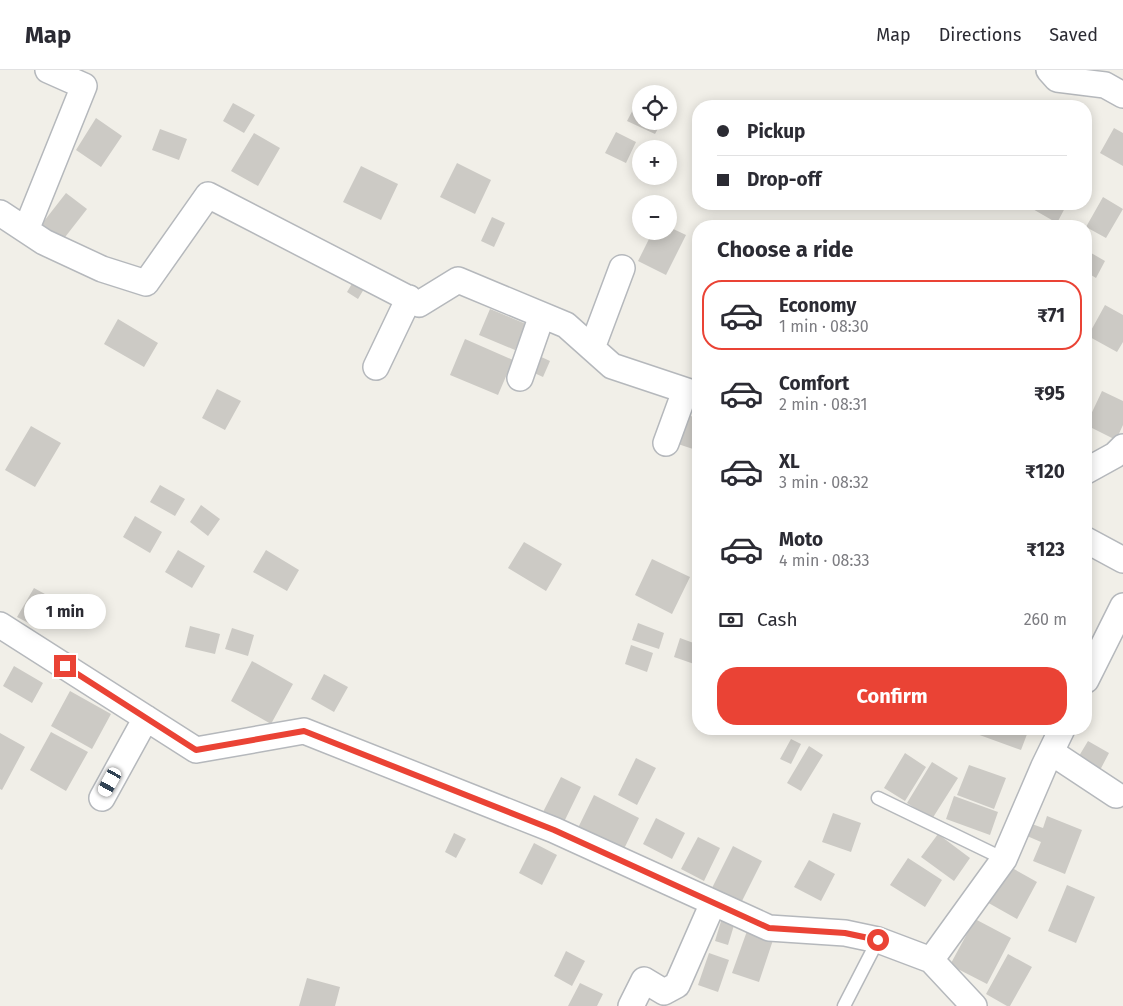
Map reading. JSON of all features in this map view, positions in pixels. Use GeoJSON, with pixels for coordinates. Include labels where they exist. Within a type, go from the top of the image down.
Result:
{"type":"FeatureCollection","features":[{"type":"Feature","properties":{"kind":"street"},"geometry":{"type":"LineString","coordinates":[[26,230],[84,86],[48,70]]}},
{"type":"Feature","properties":{"kind":"street"},"geometry":{"type":"LineString","coordinates":[[1048,70],[1057,79],[1112,83]]}},
{"type":"Feature","properties":{"kind":"street"},"geometry":{"type":"LineString","coordinates":[[0,213],[44,242],[102,269],[146,282],[208,195],[420,304],[458,280],[566,324],[612,366],[692,393],[666,443]]}},
{"type":"Feature","properties":{"kind":"street"},"geometry":{"type":"LineString","coordinates":[[592,348],[622,268]]}},
{"type":"Feature","properties":{"kind":"street"},"geometry":{"type":"LineString","coordinates":[[376,367],[409,298]]}},
{"type":"Feature","properties":{"kind":"street"},"geometry":{"type":"LineString","coordinates":[[520,378],[542,315]]}},
{"type":"Feature","properties":{"kind":"street"},"geometry":{"type":"LineString","coordinates":[[1092,468],[1115,456],[1123,447]]}},
{"type":"Feature","properties":{"kind":"street"},"geometry":{"type":"LineString","coordinates":[[1092,543],[1123,560]]}},
{"type":"Feature","properties":{"kind":"street"},"geometry":{"type":"LineString","coordinates":[[1092,668],[1123,606]]}},
{"type":"Feature","properties":{"kind":"street"},"geometry":{"type":"LineString","coordinates":[[0,625],[196,750],[304,731],[554,830],[769,928],[845,933],[878,940],[931,960],[974,1006]]}},
{"type":"Feature","properties":{"kind":"street"},"geometry":{"type":"LineString","coordinates":[[102,798],[146,718]]}},
{"type":"Feature","properties":{"kind":"street"},"geometry":{"type":"LineString","coordinates":[[931,960],[1004,858],[1059,735]]}},
{"type":"Feature","properties":{"kind":"street"},"geometry":{"type":"LineString","coordinates":[[1051,752],[1116,795]]}},
{"type":"Feature","properties":{"kind":"street"},"geometry":{"type":"LineString","coordinates":[[631,1006],[644,980],[664,992],[677,985],[713,903]]}},
{"type":"Feature","properties":{"kind":"lane"},"geometry":{"type":"LineString","coordinates":[[878,798],[1004,858]]}},
{"type":"Feature","properties":{"kind":"lane"},"geometry":{"type":"LineString","coordinates":[[844,1006],[878,940]]}},
{"type":"Feature","properties":{"kind":"building"},"geometry":{"type":"Polygon","coordinates":[[[233,103],[255,115],[244,133],[223,121],[233,103]]]}},
{"type":"Feature","properties":{"kind":"building"},"geometry":{"type":"Polygon","coordinates":[[[632,111],[632,123],[627,121],[632,111]]]}},
{"type":"Feature","properties":{"kind":"building"},"geometry":{"type":"Polygon","coordinates":[[[96,118],[122,136],[101,167],[76,150],[96,118]]]}},
{"type":"Feature","properties":{"kind":"building"},"geometry":{"type":"Polygon","coordinates":[[[1114,128],[1123,133],[1123,166],[1100,153],[1114,128]]]}},
{"type":"Feature","properties":{"kind":"building"},"geometry":{"type":"Polygon","coordinates":[[[160,129],[187,139],[179,160],[152,150],[160,129]]]}},
{"type":"Feature","properties":{"kind":"building"},"geometry":{"type":"Polygon","coordinates":[[[646,130],[657,130],[655,134],[646,130]]]}},
{"type":"Feature","properties":{"kind":"building"},"geometry":{"type":"Polygon","coordinates":[[[616,132],[632,140],[632,150],[626,163],[605,153],[616,132]]]}},
{"type":"Feature","properties":{"kind":"building"},"geometry":{"type":"Polygon","coordinates":[[[254,133],[280,148],[258,186],[231,171],[254,133]]]}},
{"type":"Feature","properties":{"kind":"building"},"geometry":{"type":"Polygon","coordinates":[[[457,163],[491,180],[475,214],[440,197],[457,163]]]}},
{"type":"Feature","properties":{"kind":"building"},"geometry":{"type":"Polygon","coordinates":[[[361,166],[398,184],[381,220],[343,202],[361,166]]]}},
{"type":"Feature","properties":{"kind":"building"},"geometry":{"type":"Polygon","coordinates":[[[66,193],[87,209],[62,241],[41,225],[66,193]]]}},
{"type":"Feature","properties":{"kind":"building"},"geometry":{"type":"Polygon","coordinates":[[[1103,197],[1123,209],[1106,238],[1092,230],[1092,220],[1090,220],[1103,197]]]}},
{"type":"Feature","properties":{"kind":"building"},"geometry":{"type":"Polygon","coordinates":[[[1034,210],[1064,210],[1059,220],[1052,220],[1034,210]]]}},
{"type":"Feature","properties":{"kind":"building"},"geometry":{"type":"Polygon","coordinates":[[[492,217],[505,223],[494,247],[481,241],[492,217]]]}},
{"type":"Feature","properties":{"kind":"building"},"geometry":{"type":"Polygon","coordinates":[[[677,231],[686,235],[666,275],[638,261],[648,240],[677,240],[677,231]]]}},
{"type":"Feature","properties":{"kind":"building"},"geometry":{"type":"Polygon","coordinates":[[[1092,253],[1105,261],[1096,278],[1092,276],[1092,253]]]}},
{"type":"Feature","properties":{"kind":"building"},"geometry":{"type":"Polygon","coordinates":[[[353,282],[364,289],[358,299],[347,292],[353,282]]]}},
{"type":"Feature","properties":{"kind":"building"},"geometry":{"type":"Polygon","coordinates":[[[1105,305],[1123,315],[1123,342],[1117,352],[1092,338],[1092,329],[1105,305]]]}},
{"type":"Feature","properties":{"kind":"building"},"geometry":{"type":"Polygon","coordinates":[[[490,309],[526,324],[515,350],[479,335],[490,309]]]}},
{"type":"Feature","properties":{"kind":"building"},"geometry":{"type":"Polygon","coordinates":[[[118,319],[158,343],[144,367],[104,344],[118,319]]]}},
{"type":"Feature","properties":{"kind":"building"},"geometry":{"type":"Polygon","coordinates":[[[465,339],[513,360],[498,395],[450,375],[465,339]]]}},
{"type":"Feature","properties":{"kind":"building"},"geometry":{"type":"Polygon","coordinates":[[[537,355],[550,361],[543,377],[530,371],[537,355]]]}},
{"type":"Feature","properties":{"kind":"building"},"geometry":{"type":"Polygon","coordinates":[[[217,389],[241,401],[225,430],[202,418],[217,389]]]}},
{"type":"Feature","properties":{"kind":"building"},"geometry":{"type":"Polygon","coordinates":[[[1102,391],[1123,401],[1123,425],[1116,440],[1092,428],[1092,412],[1102,391]]]}},
{"type":"Feature","properties":{"kind":"building"},"geometry":{"type":"Polygon","coordinates":[[[688,415],[692,416],[692,449],[678,444],[688,415]]]}},
{"type":"Feature","properties":{"kind":"building"},"geometry":{"type":"Polygon","coordinates":[[[31,426],[61,443],[35,487],[5,470],[31,426]]]}},
{"type":"Feature","properties":{"kind":"building"},"geometry":{"type":"Polygon","coordinates":[[[160,485],[185,499],[175,516],[150,502],[160,485]]]}},
{"type":"Feature","properties":{"kind":"building"},"geometry":{"type":"Polygon","coordinates":[[[201,505],[220,519],[208,536],[190,522],[201,505]]]}},
{"type":"Feature","properties":{"kind":"building"},"geometry":{"type":"Polygon","coordinates":[[[135,516],[162,532],[150,553],[123,537],[135,516]]]}},
{"type":"Feature","properties":{"kind":"building"},"geometry":{"type":"Polygon","coordinates":[[[524,542],[562,564],[546,591],[508,568],[524,542]]]}},
{"type":"Feature","properties":{"kind":"building"},"geometry":{"type":"Polygon","coordinates":[[[178,550],[205,566],[192,588],[165,572],[178,550]]]}},
{"type":"Feature","properties":{"kind":"building"},"geometry":{"type":"Polygon","coordinates":[[[266,550],[299,570],[287,591],[253,572],[266,550]]]}},
{"type":"Feature","properties":{"kind":"building"},"geometry":{"type":"Polygon","coordinates":[[[652,559],[690,577],[672,614],[635,595],[652,559]]]}},
{"type":"Feature","properties":{"kind":"building"},"geometry":{"type":"Polygon","coordinates":[[[34,588],[54,599],[38,628],[17,617],[34,588]]]}},
{"type":"Feature","properties":{"kind":"building"},"geometry":{"type":"Polygon","coordinates":[[[638,623],[664,633],[659,649],[632,640],[638,623]]]}},
{"type":"Feature","properties":{"kind":"building"},"geometry":{"type":"Polygon","coordinates":[[[190,626],[220,634],[215,654],[185,647],[190,626]]]}},
{"type":"Feature","properties":{"kind":"building"},"geometry":{"type":"Polygon","coordinates":[[[232,628],[254,635],[248,656],[225,649],[232,628]]]}},
{"type":"Feature","properties":{"kind":"building"},"geometry":{"type":"Polygon","coordinates":[[[680,638],[692,642],[692,663],[674,657],[680,638]]]}},
{"type":"Feature","properties":{"kind":"building"},"geometry":{"type":"Polygon","coordinates":[[[631,645],[653,653],[647,672],[625,664],[631,645]]]}},
{"type":"Feature","properties":{"kind":"building"},"geometry":{"type":"Polygon","coordinates":[[[252,661],[293,684],[271,724],[231,701],[252,661]]]}},
{"type":"Feature","properties":{"kind":"building"},"geometry":{"type":"Polygon","coordinates":[[[14,666],[43,683],[32,703],[3,686],[14,666]]]}},
{"type":"Feature","properties":{"kind":"building"},"geometry":{"type":"Polygon","coordinates":[[[324,674],[348,687],[334,712],[311,699],[324,674]]]}},
{"type":"Feature","properties":{"kind":"building"},"geometry":{"type":"Polygon","coordinates":[[[70,691],[111,714],[92,749],[51,726],[70,691]]]}},
{"type":"Feature","properties":{"kind":"building"},"geometry":{"type":"Polygon","coordinates":[[[51,732],[88,752],[66,791],[30,770],[51,732]]]}},
{"type":"Feature","properties":{"kind":"building"},"geometry":{"type":"Polygon","coordinates":[[[0,733],[25,747],[2,790],[0,789],[0,733]]]}},
{"type":"Feature","properties":{"kind":"building"},"geometry":{"type":"Polygon","coordinates":[[[980,735],[1027,735],[1021,750],[980,735]]]}},
{"type":"Feature","properties":{"kind":"building"},"geometry":{"type":"Polygon","coordinates":[[[791,739],[801,744],[791,764],[780,759],[791,739]]]}},
{"type":"Feature","properties":{"kind":"building"},"geometry":{"type":"Polygon","coordinates":[[[1088,741],[1109,753],[1098,774],[1076,761],[1088,741]]]}},
{"type":"Feature","properties":{"kind":"building"},"geometry":{"type":"Polygon","coordinates":[[[809,746],[823,755],[801,791],[787,783],[809,746]]]}},
{"type":"Feature","properties":{"kind":"building"},"geometry":{"type":"Polygon","coordinates":[[[905,753],[926,767],[905,801],[884,788],[905,753]]]}},
{"type":"Feature","properties":{"kind":"building"},"geometry":{"type":"Polygon","coordinates":[[[636,758],[656,768],[637,805],[618,795],[636,758]]]}},
{"type":"Feature","properties":{"kind":"building"},"geometry":{"type":"Polygon","coordinates":[[[932,762],[958,778],[932,819],[907,803],[932,762]]]}},
{"type":"Feature","properties":{"kind":"building"},"geometry":{"type":"Polygon","coordinates":[[[969,765],[1006,778],[994,809],[957,795],[969,765]]]}},
{"type":"Feature","properties":{"kind":"building"},"geometry":{"type":"Polygon","coordinates":[[[561,777],[581,787],[564,822],[543,812],[561,777]]]}},
{"type":"Feature","properties":{"kind":"building"},"geometry":{"type":"Polygon","coordinates":[[[594,795],[639,818],[622,853],[577,830],[594,795]]]}},
{"type":"Feature","properties":{"kind":"building"},"geometry":{"type":"Polygon","coordinates":[[[954,796],[998,812],[990,835],[946,819],[954,796]]]}},
{"type":"Feature","properties":{"kind":"building"},"geometry":{"type":"Polygon","coordinates":[[[833,813],[861,823],[851,852],[822,842],[833,813]]]}},
{"type":"Feature","properties":{"kind":"building"},"geometry":{"type":"Polygon","coordinates":[[[1047,816],[1082,830],[1065,874],[1033,861],[1041,842],[1027,836],[1032,824],[1043,828],[1047,816]]]}},
{"type":"Feature","properties":{"kind":"building"},"geometry":{"type":"Polygon","coordinates":[[[656,818],[685,833],[672,859],[643,844],[656,818]]]}},
{"type":"Feature","properties":{"kind":"building"},"geometry":{"type":"Polygon","coordinates":[[[454,833],[466,839],[456,858],[445,852],[454,833]]]}},
{"type":"Feature","properties":{"kind":"building"},"geometry":{"type":"Polygon","coordinates":[[[938,834],[970,858],[954,881],[921,857],[938,834]]]}},
{"type":"Feature","properties":{"kind":"building"},"geometry":{"type":"Polygon","coordinates":[[[698,837],[720,848],[704,881],[681,869],[698,837]]]}},
{"type":"Feature","properties":{"kind":"building"},"geometry":{"type":"Polygon","coordinates":[[[534,843],[557,855],[542,885],[519,873],[534,843]]]}},
{"type":"Feature","properties":{"kind":"building"},"geometry":{"type":"Polygon","coordinates":[[[733,846],[762,861],[741,903],[712,888],[733,846]]]}},
{"type":"Feature","properties":{"kind":"building"},"geometry":{"type":"Polygon","coordinates":[[[908,858],[942,880],[925,907],[890,885],[908,858]]]}},
{"type":"Feature","properties":{"kind":"building"},"geometry":{"type":"Polygon","coordinates":[[[809,860],[835,874],[821,901],[794,887],[809,860]]]}},
{"type":"Feature","properties":{"kind":"building"},"geometry":{"type":"Polygon","coordinates":[[[1005,864],[1037,882],[1017,919],[985,901],[1005,864]]]}},
{"type":"Feature","properties":{"kind":"building"},"geometry":{"type":"Polygon","coordinates":[[[1067,885],[1095,897],[1076,943],[1048,931],[1067,885]]]}},
{"type":"Feature","properties":{"kind":"building"},"geometry":{"type":"Polygon","coordinates":[[[722,918],[735,922],[728,945],[715,941],[722,918]]]}},
{"type":"Feature","properties":{"kind":"building"},"geometry":{"type":"Polygon","coordinates":[[[975,919],[1011,938],[987,984],[950,965],[975,919]]]}},
{"type":"Feature","properties":{"kind":"building"},"geometry":{"type":"Polygon","coordinates":[[[747,931],[773,940],[759,982],[732,973],[747,931]]]}},
{"type":"Feature","properties":{"kind":"building"},"geometry":{"type":"Polygon","coordinates":[[[566,951],[585,961],[572,986],[554,976],[566,951]]]}},
{"type":"Feature","properties":{"kind":"building"},"geometry":{"type":"Polygon","coordinates":[[[709,953],[729,960],[718,992],[698,985],[709,953]]]}},
{"type":"Feature","properties":{"kind":"building"},"geometry":{"type":"Polygon","coordinates":[[[1008,954],[1032,967],[1010,1006],[986,994],[1008,954]]]}},
{"type":"Feature","properties":{"kind":"building"},"geometry":{"type":"Polygon","coordinates":[[[307,978],[340,987],[335,1006],[299,1006],[307,978]]]}},
{"type":"Feature","properties":{"kind":"building"},"geometry":{"type":"Polygon","coordinates":[[[580,983],[603,994],[597,1006],[568,1006],[580,983]]]}},
{"type":"Feature","properties":{"kind":"route"},"geometry":{"type":"LineString","coordinates":[[65,666],[196,750],[304,731],[554,830],[769,928],[845,933],[878,940]]}}]}
